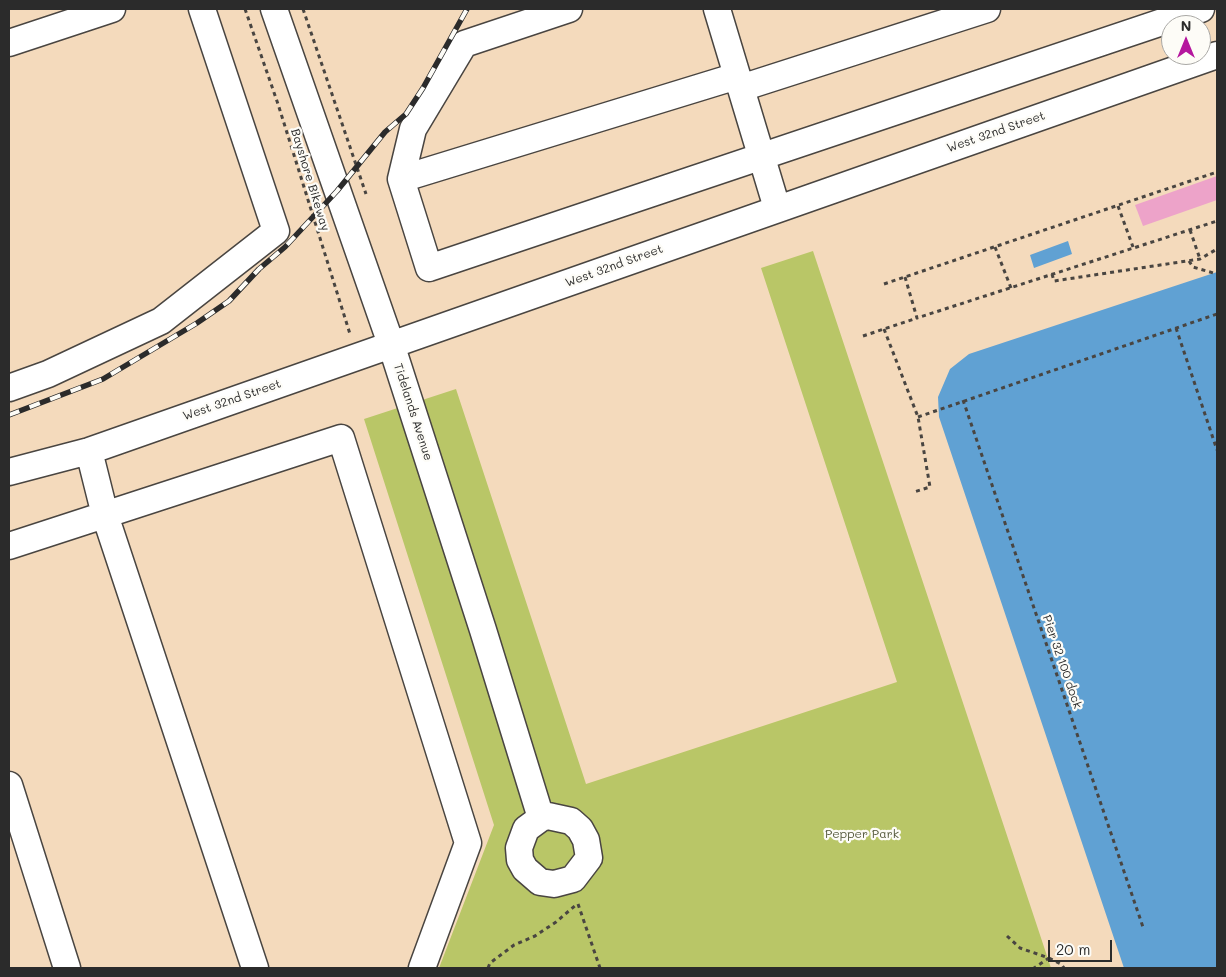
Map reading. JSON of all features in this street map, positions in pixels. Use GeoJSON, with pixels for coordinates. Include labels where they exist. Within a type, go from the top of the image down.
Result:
{"type":"FeatureCollection","features":[{"type":"Feature","properties":{"kind":"street"},"geometry":{"type":"LineString","coordinates":[[9,43],[58,17],[109,9]]}},
{"type":"Feature","properties":{"kind":"street"},"geometry":{"type":"LineString","coordinates":[[9,388],[48,374],[161,321],[276,231],[202,9]]}},
{"type":"Feature","properties":{"kind":"street","name":"Tidelands Avenue"},"geometry":{"type":"LineString","coordinates":[[274,9],[391,344],[541,818]]}},
{"type":"Feature","properties":{"kind":"street"},"geometry":{"type":"LineString","coordinates":[[569,9],[464,44],[413,128],[401,178],[429,268],[1200,9]]}},
{"type":"Feature","properties":{"kind":"street"},"geometry":{"type":"LineString","coordinates":[[717,9],[777,208]]}},
{"type":"Feature","properties":{"kind":"street"},"geometry":{"type":"LineString","coordinates":[[401,178],[987,9]]}},
{"type":"Feature","properties":{"kind":"street","name":"West 32nd Street"},"geometry":{"type":"LineString","coordinates":[[9,472],[89,451],[1217,55]]}},
{"type":"Feature","properties":{"kind":"street"},"geometry":{"type":"LineString","coordinates":[[9,546],[341,438],[468,843],[422,968]]}},
{"type":"Feature","properties":{"kind":"street"},"geometry":{"type":"LineString","coordinates":[[89,451],[105,515],[255,968]]}},
{"type":"Feature","properties":{"kind":"street"},"geometry":{"type":"LineString","coordinates":[[9,785],[67,968]]}},
{"type":"Feature","properties":{"kind":"path","name":"Bayshore Bikeway"},"geometry":{"type":"LineString","coordinates":[[245,9],[278,104],[357,356]]}},
{"type":"Feature","properties":{"kind":"path"},"geometry":{"type":"LineString","coordinates":[[303,9],[369,203]]}},
{"type":"Feature","properties":{"kind":"path"},"geometry":{"type":"LineString","coordinates":[[884,284],[1217,172]]}},
{"type":"Feature","properties":{"kind":"path"},"geometry":{"type":"LineString","coordinates":[[1118,206],[1133,247]]}},
{"type":"Feature","properties":{"kind":"path"},"geometry":{"type":"LineString","coordinates":[[863,336],[1217,221]]}},
{"type":"Feature","properties":{"kind":"path"},"geometry":{"type":"LineString","coordinates":[[1190,230],[1200,259]]}},
{"type":"Feature","properties":{"kind":"path"},"geometry":{"type":"LineString","coordinates":[[995,247],[1011,288]]}},
{"type":"Feature","properties":{"kind":"path"},"geometry":{"type":"LineString","coordinates":[[1052,274],[1054,281],[1200,259],[1217,249]]}},
{"type":"Feature","properties":{"kind":"path"},"geometry":{"type":"LineString","coordinates":[[1189,260],[1193,267],[1217,274]]}},
{"type":"Feature","properties":{"kind":"path"},"geometry":{"type":"LineString","coordinates":[[905,277],[917,318]]}},
{"type":"Feature","properties":{"kind":"path"},"geometry":{"type":"LineString","coordinates":[[918,417],[1217,314]]}},
{"type":"Feature","properties":{"kind":"path"},"geometry":{"type":"LineString","coordinates":[[1176,328],[1217,450]]}},
{"type":"Feature","properties":{"kind":"path"},"geometry":{"type":"LineString","coordinates":[[884,329],[918,417],[930,487],[914,492]]}},
{"type":"Feature","properties":{"kind":"path","name":"Pier 32 100 dock"},"geometry":{"type":"LineString","coordinates":[[963,400],[1144,930]]}},
{"type":"Feature","properties":{"kind":"path"},"geometry":{"type":"LineString","coordinates":[[488,968],[490,963],[514,945],[535,936],[556,922],[578,903],[600,968]]}},
{"type":"Feature","properties":{"kind":"path"},"geometry":{"type":"LineString","coordinates":[[1007,936],[1020,948],[1049,958],[1061,964],[1064,968]]}},
{"type":"Feature","properties":{"kind":"path"},"geometry":{"type":"LineString","coordinates":[[1034,968],[1049,958]]}},
{"type":"Feature","properties":{"kind":"green space","name":"Pepper Park"},"geometry":{"type":"Polygon","coordinates":[[[813,251],[1051,968],[439,968],[494,825],[364,419],[456,389],[586,784],[897,682],[761,268],[813,251]]]}},
{"type":"Feature","properties":{"kind":"water"},"geometry":{"type":"Polygon","coordinates":[[[1068,241],[1072,254],[1034,268],[1030,255],[1068,241]]]}},
{"type":"Feature","properties":{"kind":"water"},"geometry":{"type":"Polygon","coordinates":[[[1217,272],[1217,968],[1124,968],[939,417],[938,397],[950,369],[969,354],[1217,272]]]}},
{"type":"Feature","properties":{"kind":"building"},"geometry":{"type":"Polygon","coordinates":[[[1217,176],[1217,200],[1143,226],[1135,205],[1217,176]]]}},
{"type":"Feature","properties":{"kind":"railway"},"geometry":{"type":"LineString","coordinates":[[9,415],[103,379],[197,323],[229,301],[259,269],[285,247],[337,191],[385,132],[406,114],[423,88],[467,9]]}}]}
